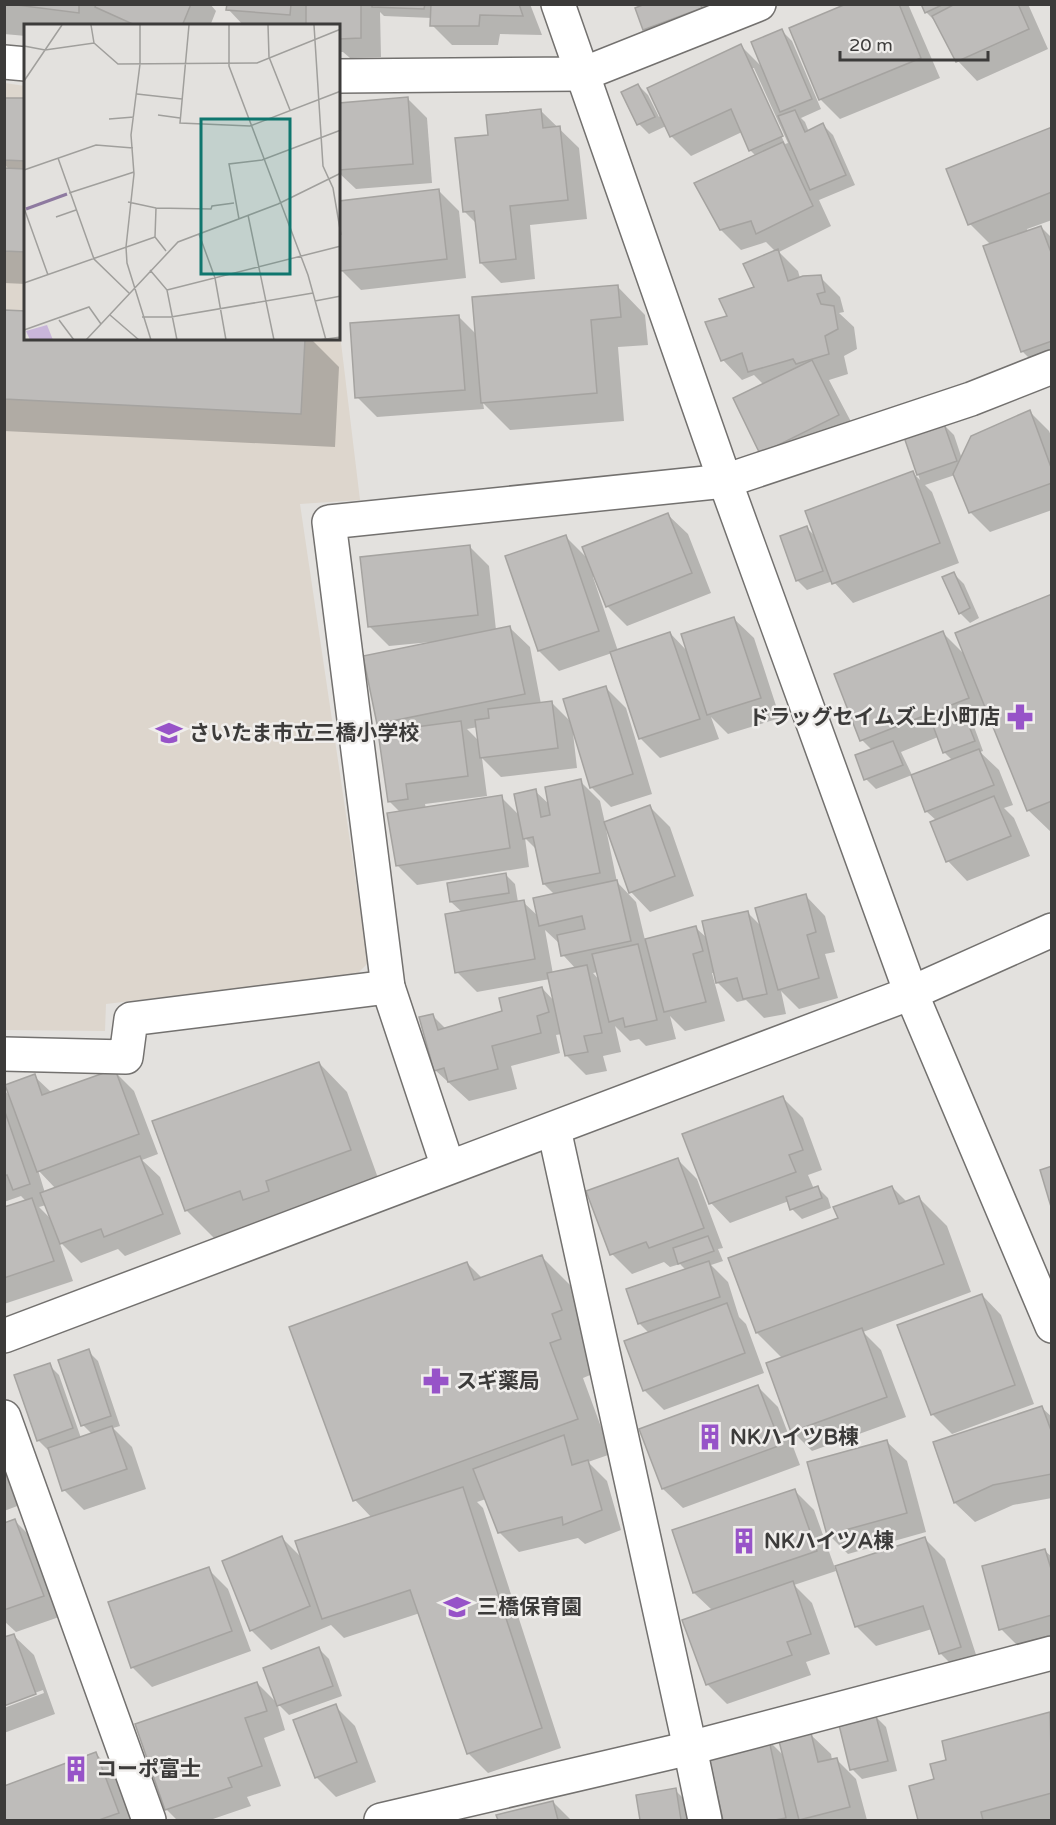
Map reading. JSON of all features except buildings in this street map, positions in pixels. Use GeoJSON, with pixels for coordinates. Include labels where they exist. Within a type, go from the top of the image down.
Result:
{"type":"FeatureCollection","features":[{"type":"Feature","properties":{"kind":"street"},"geometry":{"type":"LineString","coordinates":[[558,4],[725,481],[911,993],[1052,1326]]}},
{"type":"Feature","properties":{"kind":"street"},"geometry":{"type":"LineString","coordinates":[[340,76],[583,74],[759,4]]}},
{"type":"Feature","properties":{"kind":"street"},"geometry":{"type":"LineString","coordinates":[[4,62],[24,64]]}},
{"type":"Feature","properties":{"kind":"street"},"geometry":{"type":"LineString","coordinates":[[448,1167],[388,987],[329,522],[725,481],[971,399],[1052,367]]}},
{"type":"Feature","properties":{"kind":"street"},"geometry":{"type":"LineString","coordinates":[[4,1336],[911,993],[1052,930]]}},
{"type":"Feature","properties":{"kind":"street"},"geometry":{"type":"LineString","coordinates":[[4,1054],[126,1057],[131,1019],[388,987]]}},
{"type":"Feature","properties":{"kind":"street"},"geometry":{"type":"LineString","coordinates":[[554,1129],[705,1821]]}},
{"type":"Feature","properties":{"kind":"street"},"geometry":{"type":"LineString","coordinates":[[4,1417],[149,1821]]}},
{"type":"Feature","properties":{"kind":"street"},"geometry":{"type":"LineString","coordinates":[[381,1821],[690,1748],[1052,1653]]}},
{"type":"Feature","properties":{"kind":"shaded area","name":"さいたま市立三橋小学校"},"geometry":{"type":"Polygon","coordinates":[[[5,83],[24,86],[24,340],[340,340],[340,334],[360,500],[300,504],[368,963],[357,974],[106,1004],[105,1031],[5,1030],[5,83]]]}},
{"type":"Feature","properties":{"kind":"place","name":"ドラッグセイムズ上小町店"},"geometry":{"type":"Point","coordinates":[1020,717]}},
{"type":"Feature","properties":{"kind":"place","name":"さいたま市立三橋小学校"},"geometry":{"type":"Point","coordinates":[169,733]}},
{"type":"Feature","properties":{"kind":"place","name":"スギ薬局"},"geometry":{"type":"Point","coordinates":[436,1381]}},
{"type":"Feature","properties":{"kind":"place","name":"NKハイツB棟"},"geometry":{"type":"Point","coordinates":[710,1437]}},
{"type":"Feature","properties":{"kind":"place","name":"NKハイツA棟"},"geometry":{"type":"Point","coordinates":[744,1541]}},
{"type":"Feature","properties":{"kind":"place","name":"三橋保育園"},"geometry":{"type":"Point","coordinates":[457,1607]}},
{"type":"Feature","properties":{"kind":"place","name":"コーポ富士"},"geometry":{"type":"Point","coordinates":[76,1769]}}]}
